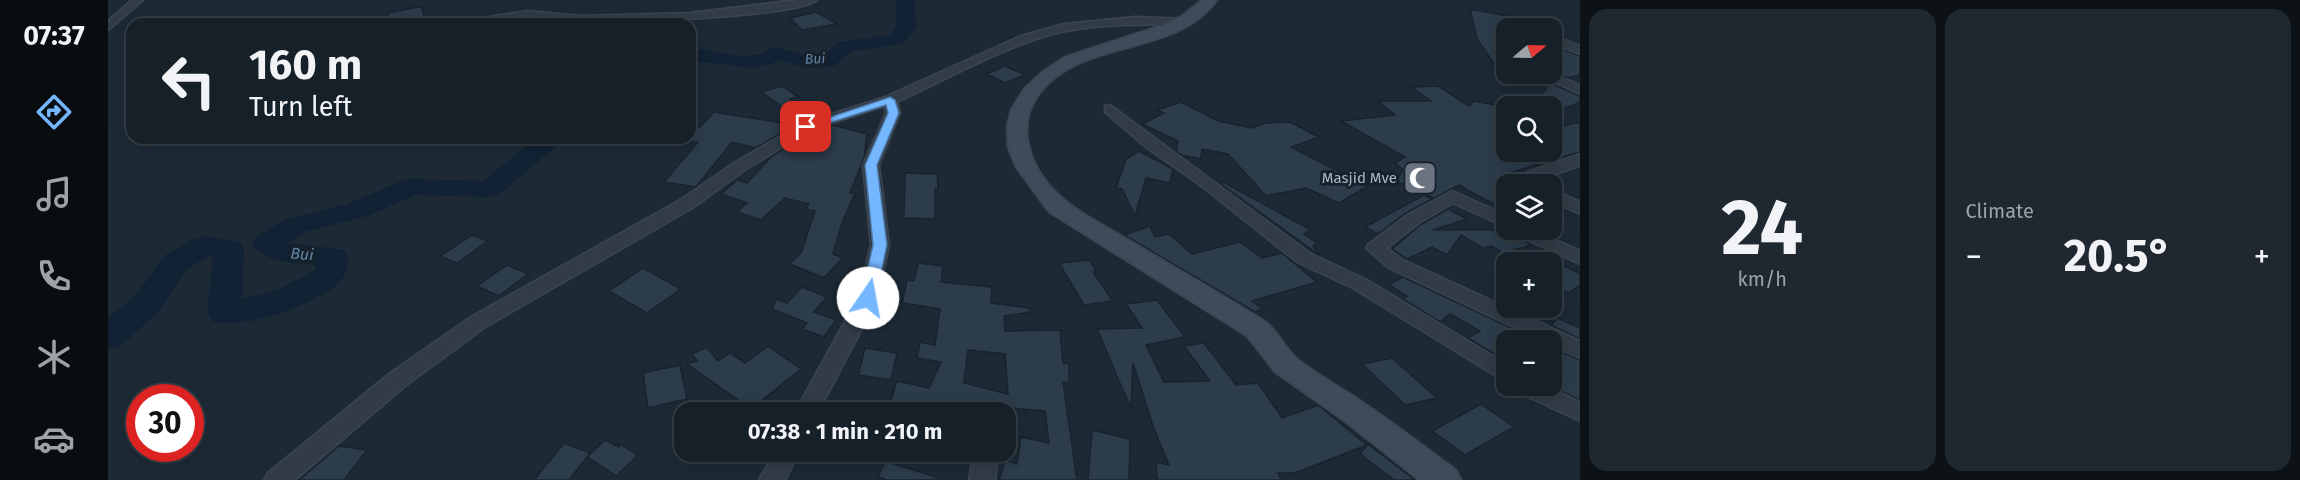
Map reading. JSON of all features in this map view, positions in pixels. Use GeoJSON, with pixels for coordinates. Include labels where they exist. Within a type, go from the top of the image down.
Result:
{"type":"FeatureCollection","features":[{"type":"Feature","properties":{"kind":"main road"},"geometry":{"type":"LineString","coordinates":[[1210,0],[1207,6],[1184,22],[1071,61],[1054,70],[1040,82],[1022,103],[1014,132],[1023,163],[1040,190],[1057,207],[1257,329],[1285,365],[1365,420],[1444,480]]}},
{"type":"Feature","properties":{"kind":"street"},"geometry":{"type":"LineString","coordinates":[[108,27],[138,0]]}},
{"type":"Feature","properties":{"kind":"street"},"geometry":{"type":"LineString","coordinates":[[616,18],[690,16],[779,7],[812,0]]}},
{"type":"Feature","properties":{"kind":"street"},"geometry":{"type":"LineString","coordinates":[[502,18],[528,14],[569,18]]}},
{"type":"Feature","properties":{"kind":"street"},"geometry":{"type":"LineString","coordinates":[[277,480],[397,380],[478,322],[679,208],[740,166],[806,127],[890,100],[1024,39],[1064,28],[1135,20],[1184,22]]}},
{"type":"Feature","properties":{"kind":"street"},"geometry":{"type":"LineString","coordinates":[[1562,43],[1580,50]]}},
{"type":"Feature","properties":{"kind":"street"},"geometry":{"type":"LineString","coordinates":[[1562,82],[1580,90]]}},
{"type":"Feature","properties":{"kind":"street"},"geometry":{"type":"LineString","coordinates":[[812,402],[868,298],[880,245],[871,165],[893,113],[890,100]]}},
{"type":"Feature","properties":{"kind":"street"},"geometry":{"type":"LineString","coordinates":[[1110,110],[1151,144],[1209,184],[1304,258],[1388,300],[1496,368]]}},
{"type":"Feature","properties":{"kind":"street"},"geometry":{"type":"LineString","coordinates":[[1535,174],[1544,169],[1566,166],[1580,159]]}},
{"type":"Feature","properties":{"kind":"street"},"geometry":{"type":"LineString","coordinates":[[1496,217],[1452,196],[1413,219],[1375,248],[1396,264],[1580,350]]}},
{"type":"Feature","properties":{"kind":"street"},"geometry":{"type":"LineString","coordinates":[[1562,200],[1580,209]]}},
{"type":"Feature","properties":{"kind":"street"},"geometry":{"type":"LineString","coordinates":[[1542,240],[1580,258]]}},
{"type":"Feature","properties":{"kind":"street"},"geometry":{"type":"LineString","coordinates":[[1547,396],[1580,412]]}},
{"type":"Feature","properties":{"kind":"street"},"geometry":{"type":"LineString","coordinates":[[772,480],[782,462]]}},
{"type":"Feature","properties":{"kind":"street"},"geometry":{"type":"LineString","coordinates":[[982,480],[985,462]]}},
{"type":"Feature","properties":{"kind":"building"},"geometry":{"type":"Polygon","coordinates":[[[418,7],[422,8],[424,18],[388,18],[387,13],[418,7]]]}},
{"type":"Feature","properties":{"kind":"building"},"geometry":{"type":"Polygon","coordinates":[[[1470,9],[1518,18],[1496,18],[1496,67],[1477,39],[1470,9]]]}},
{"type":"Feature","properties":{"kind":"building"},"geometry":{"type":"Polygon","coordinates":[[[816,12],[837,24],[802,30],[790,18],[816,12]]]}},
{"type":"Feature","properties":{"kind":"building"},"geometry":{"type":"Polygon","coordinates":[[[1562,49],[1580,56],[1580,75],[1568,78],[1562,76],[1562,49]]]}},
{"type":"Feature","properties":{"kind":"building"},"geometry":{"type":"Polygon","coordinates":[[[1005,66],[1025,75],[1005,83],[986,74],[1005,66]]]}},
{"type":"Feature","properties":{"kind":"building"},"geometry":{"type":"Polygon","coordinates":[[[1549,84],[1552,84],[1580,96],[1580,102],[1567,108],[1562,107],[1562,96],[1541,96],[1549,84]]]}},
{"type":"Feature","properties":{"kind":"building"},"geometry":{"type":"Polygon","coordinates":[[[782,86],[798,97],[790,99],[818,116],[802,121],[761,92],[782,86]]]}},
{"type":"Feature","properties":{"kind":"building"},"geometry":{"type":"Polygon","coordinates":[[[1438,86],[1469,106],[1474,101],[1496,105],[1496,162],[1546,162],[1506,174],[1496,174],[1496,205],[1459,185],[1434,198],[1396,181],[1403,170],[1395,163],[1405,157],[1341,121],[1395,115],[1378,101],[1431,101],[1411,87],[1438,86]]]}},
{"type":"Feature","properties":{"kind":"building"},"geometry":{"type":"Polygon","coordinates":[[[1181,102],[1218,121],[1252,128],[1266,123],[1290,122],[1319,137],[1291,147],[1368,186],[1339,203],[1306,188],[1266,196],[1228,154],[1202,149],[1201,159],[1181,155],[1176,151],[1178,141],[1142,124],[1164,113],[1157,110],[1181,102]]]}},
{"type":"Feature","properties":{"kind":"building"},"geometry":{"type":"Polygon","coordinates":[[[714,112],[795,125],[756,148],[732,142],[696,187],[664,182],[698,142],[696,142],[696,126],[700,127],[714,112]]]}},
{"type":"Feature","properties":{"kind":"building"},"geometry":{"type":"Polygon","coordinates":[[[1580,122],[1580,152],[1562,157],[1562,126],[1580,122]]]}},
{"type":"Feature","properties":{"kind":"building"},"geometry":{"type":"Polygon","coordinates":[[[833,125],[867,134],[864,158],[850,193],[855,193],[842,223],[833,254],[843,258],[824,278],[790,264],[801,253],[815,211],[806,209],[809,204],[785,198],[761,220],[737,212],[747,203],[721,194],[737,180],[747,183],[772,156],[812,132],[833,125]]]}},
{"type":"Feature","properties":{"kind":"building"},"geometry":{"type":"Polygon","coordinates":[[[1139,151],[1173,169],[1170,183],[1146,178],[1135,216],[1122,189],[1116,188],[1126,159],[1139,151]]]}},
{"type":"Feature","properties":{"kind":"building"},"geometry":{"type":"Polygon","coordinates":[[[905,173],[937,174],[935,219],[904,218],[905,173]]]}},
{"type":"Feature","properties":{"kind":"building"},"geometry":{"type":"Polygon","coordinates":[[[1223,182],[1311,230],[1304,234],[1317,243],[1313,246],[1319,255],[1222,185],[1223,182]]]}},
{"type":"Feature","properties":{"kind":"building"},"geometry":{"type":"Polygon","coordinates":[[[1424,195],[1432,199],[1406,213],[1378,234],[1365,227],[1424,195]]]}},
{"type":"Feature","properties":{"kind":"building"},"geometry":{"type":"Polygon","coordinates":[[[1448,209],[1467,219],[1433,230],[1496,230],[1496,240],[1522,240],[1532,245],[1501,252],[1491,246],[1483,248],[1461,235],[1447,255],[1432,247],[1407,259],[1392,249],[1420,225],[1448,209]]]}},
{"type":"Feature","properties":{"kind":"building"},"geometry":{"type":"Polygon","coordinates":[[[1150,226],[1155,237],[1169,234],[1192,254],[1240,242],[1262,258],[1282,253],[1317,282],[1252,301],[1263,309],[1255,312],[1124,235],[1150,226]]]}},
{"type":"Feature","properties":{"kind":"building"},"geometry":{"type":"Polygon","coordinates":[[[472,235],[488,241],[457,263],[440,256],[472,235]]]}},
{"type":"Feature","properties":{"kind":"building"},"geometry":{"type":"Polygon","coordinates":[[[1089,260],[1097,272],[1093,272],[1113,301],[1084,305],[1059,263],[1089,260]]]}},
{"type":"Feature","properties":{"kind":"building"},"geometry":{"type":"Polygon","coordinates":[[[918,263],[943,266],[941,282],[992,287],[991,303],[1030,308],[1030,312],[1004,316],[1005,331],[1060,330],[1063,363],[1069,364],[1069,383],[1063,382],[1077,480],[999,480],[1004,462],[1017,464],[1021,437],[1049,443],[1045,411],[1016,408],[1016,402],[890,402],[897,381],[929,388],[941,362],[917,358],[920,342],[935,345],[940,309],[902,303],[907,280],[914,281],[918,263]],[[968,350],[964,383],[1008,394],[1005,354],[968,350]]]}},
{"type":"Feature","properties":{"kind":"building"},"geometry":{"type":"Polygon","coordinates":[[[507,265],[528,274],[499,296],[477,286],[507,265]]]}},
{"type":"Feature","properties":{"kind":"building"},"geometry":{"type":"Polygon","coordinates":[[[1562,265],[1580,274],[1580,285],[1568,293],[1562,290],[1562,265]]]}},
{"type":"Feature","properties":{"kind":"building"},"geometry":{"type":"Polygon","coordinates":[[[643,268],[681,289],[647,313],[609,291],[643,268]]]}},
{"type":"Feature","properties":{"kind":"building"},"geometry":{"type":"Polygon","coordinates":[[[1403,277],[1516,330],[1496,330],[1496,355],[1468,338],[1480,331],[1450,314],[1440,322],[1403,299],[1407,296],[1389,285],[1403,277]]]}},
{"type":"Feature","properties":{"kind":"building"},"geometry":{"type":"Polygon","coordinates":[[[802,287],[827,297],[814,312],[836,320],[824,337],[802,329],[807,323],[772,309],[776,299],[787,303],[802,287]]]}},
{"type":"Feature","properties":{"kind":"building"},"geometry":{"type":"Polygon","coordinates":[[[1157,300],[1185,337],[1146,345],[1164,382],[1210,381],[1184,346],[1204,343],[1236,385],[1258,383],[1282,418],[1318,405],[1367,445],[1295,473],[1278,473],[1281,480],[1157,480],[1156,462],[1169,465],[1154,429],[1133,363],[1131,409],[1097,329],[1142,328],[1126,304],[1157,300]]]}},
{"type":"Feature","properties":{"kind":"building"},"geometry":{"type":"Polygon","coordinates":[[[1558,318],[1580,328],[1580,339],[1562,330],[1551,325],[1558,318]]]}},
{"type":"Feature","properties":{"kind":"building"},"geometry":{"type":"Polygon","coordinates":[[[768,346],[801,369],[760,402],[741,402],[687,364],[697,361],[692,354],[707,347],[718,361],[730,353],[745,363],[768,346]]]}},
{"type":"Feature","properties":{"kind":"building"},"geometry":{"type":"Polygon","coordinates":[[[865,348],[897,353],[891,380],[858,375],[865,348]]]}},
{"type":"Feature","properties":{"kind":"building"},"geometry":{"type":"Polygon","coordinates":[[[1562,352],[1580,360],[1580,400],[1562,391],[1562,352]]]}},
{"type":"Feature","properties":{"kind":"building"},"geometry":{"type":"Polygon","coordinates":[[[1392,358],[1437,398],[1405,405],[1362,364],[1392,358]]]}},
{"type":"Feature","properties":{"kind":"building"},"geometry":{"type":"Polygon","coordinates":[[[680,365],[687,399],[648,408],[643,373],[680,365]]]}},
{"type":"Feature","properties":{"kind":"building"},"geometry":{"type":"Polygon","coordinates":[[[1481,404],[1514,427],[1465,455],[1432,431],[1481,404]]]}},
{"type":"Feature","properties":{"kind":"building"},"geometry":{"type":"Polygon","coordinates":[[[1092,430],[1130,439],[1129,480],[1088,480],[1092,430]]]}},
{"type":"Feature","properties":{"kind":"building"},"geometry":{"type":"Polygon","coordinates":[[[605,440],[619,447],[618,443],[638,455],[616,476],[587,457],[605,440]]]}},
{"type":"Feature","properties":{"kind":"building"},"geometry":{"type":"Polygon","coordinates":[[[564,443],[590,453],[569,480],[534,480],[564,443]]]}},
{"type":"Feature","properties":{"kind":"building"},"geometry":{"type":"Polygon","coordinates":[[[1368,444],[1415,480],[1394,480],[1360,454],[1368,444]]]}},
{"type":"Feature","properties":{"kind":"building"},"geometry":{"type":"Polygon","coordinates":[[[339,446],[367,450],[344,480],[299,480],[339,446]]]}},
{"type":"Feature","properties":{"kind":"building"},"geometry":{"type":"Polygon","coordinates":[[[885,462],[888,462],[936,477],[936,480],[887,480],[878,477],[885,462]]]}},
{"type":"Feature","properties":{"kind":"waterway","name":"Bui"},"geometry":{"type":"LineString","coordinates":[[696,56],[701,55],[741,62],[762,61],[775,53],[794,56],[807,62],[828,61],[847,46],[896,40],[906,27],[905,0]]}},
{"type":"Feature","properties":{"kind":"waterway","name":"Bui"},"geometry":{"type":"LineString","coordinates":[[108,337],[148,303],[175,263],[205,245],[229,249],[224,313],[267,305],[291,296],[329,275],[334,257],[283,253],[267,243],[294,226],[357,210],[412,187],[489,189],[543,144]]}},
{"type":"Feature","properties":{"kind":"place","name":"Masjid Mve"},"geometry":{"type":"Point","coordinates":[1420,178]}},
{"type":"Feature","properties":{"kind":"route"},"geometry":{"type":"LineString","coordinates":[[806,127],[890,100],[893,113],[871,165],[880,245],[868,298]]}}]}
